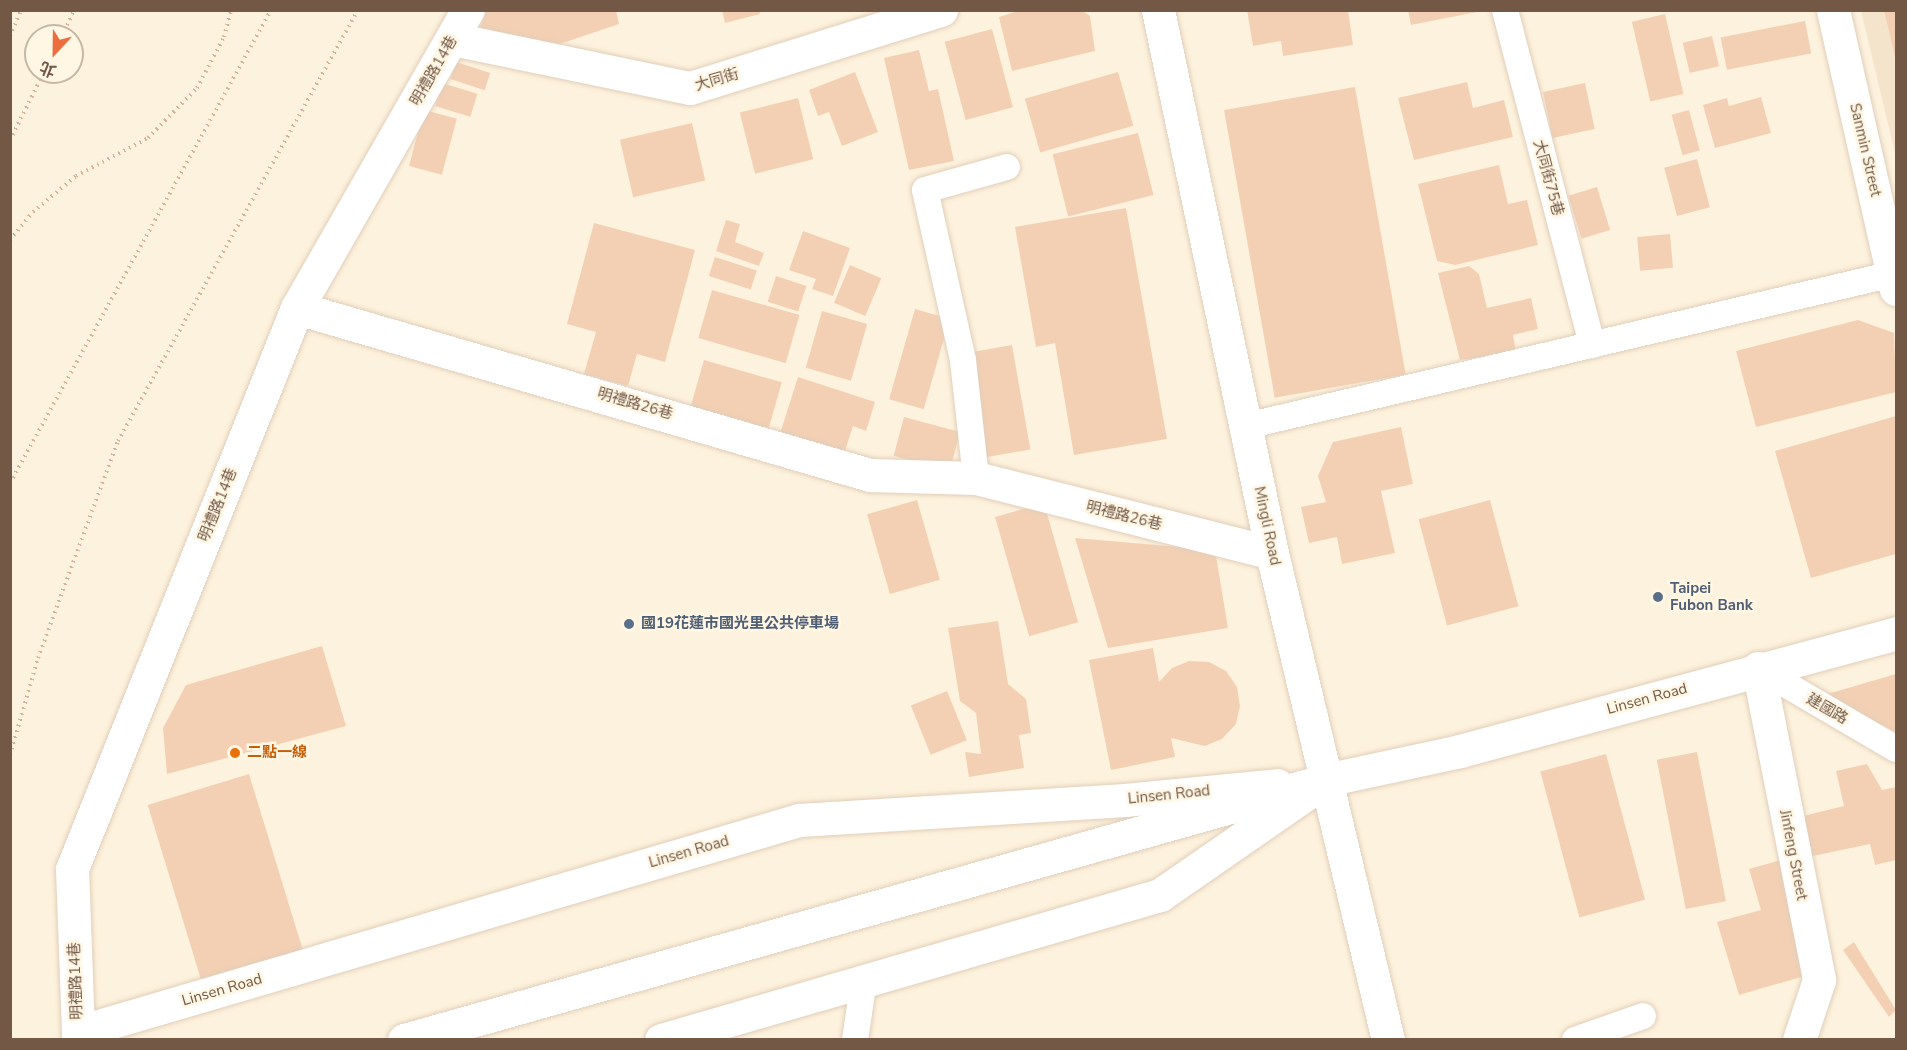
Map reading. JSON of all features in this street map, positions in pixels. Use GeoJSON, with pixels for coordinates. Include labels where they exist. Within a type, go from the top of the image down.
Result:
{"type":"FeatureCollection","features":[{"type":"Feature","properties":{"kind":"street","name":"明禮路14巷"},"geometry":{"type":"LineString","coordinates":[[78,1036],[72,869],[297,308],[468,10]]}},
{"type":"Feature","properties":{"kind":"street","name":"大同街"},"geometry":{"type":"LineString","coordinates":[[453,39],[690,88],[941,10]]}},
{"type":"Feature","properties":{"kind":"street","name":"Mingli Road"},"geometry":{"type":"LineString","coordinates":[[1158,10],[1272,553],[1388,1040]]}},
{"type":"Feature","properties":{"kind":"street","name":"Sanmin Street"},"geometry":{"type":"LineString","coordinates":[[1833,10],[1895,281]]}},
{"type":"Feature","properties":{"kind":"street","name":"明禮路26巷"},"geometry":{"type":"LineString","coordinates":[[297,308],[870,475],[976,478],[1272,553]]}},
{"type":"Feature","properties":{"kind":"street","name":"Linsen Road"},"geometry":{"type":"LineString","coordinates":[[412,1037],[1326,780],[1460,751],[1758,668],[1896,633]]}},
{"type":"Feature","properties":{"kind":"street","name":"Jinfeng Street"},"geometry":{"type":"LineString","coordinates":[[1758,668],[1819,980],[1799,1040]]}},
{"type":"Feature","properties":{"kind":"street","name":"Linsen Road"},"geometry":{"type":"LineString","coordinates":[[78,1036],[799,820],[1125,800],[1326,780]]}},
{"type":"Feature","properties":{"kind":"street","name":"Linsen Road"},"geometry":{"type":"LineString","coordinates":[[661,1040],[864,979],[1160,895],[1326,780]]}},
{"type":"Feature","properties":{"kind":"lane","name":"大同街75巷"},"geometry":{"type":"LineString","coordinates":[[1505,10],[1592,345]]}},
{"type":"Feature","properties":{"kind":"lane"},"geometry":{"type":"LineString","coordinates":[[976,478],[963,360],[925,190],[1007,167]]}},
{"type":"Feature","properties":{"kind":"lane"},"geometry":{"type":"LineString","coordinates":[[1245,426],[1592,345],[1895,281]]}},
{"type":"Feature","properties":{"kind":"lane","name":"建國路"},"geometry":{"type":"LineString","coordinates":[[1758,668],[1896,749]]}},
{"type":"Feature","properties":{"kind":"lane"},"geometry":{"type":"LineString","coordinates":[[855,1040],[864,979]]}},
{"type":"Feature","properties":{"kind":"lane"},"geometry":{"type":"LineString","coordinates":[[1575,1040],[1643,1016]]}},
{"type":"Feature","properties":{"kind":"path"},"geometry":{"type":"LineString","coordinates":[[10,36],[21,10]]}},
{"type":"Feature","properties":{"kind":"path"},"geometry":{"type":"LineString","coordinates":[[68,24],[74,10]]}},
{"type":"Feature","properties":{"kind":"path"},"geometry":{"type":"LineString","coordinates":[[10,240],[33,212],[76,176],[148,138],[197,88],[224,37],[231,10]]}},
{"type":"Feature","properties":{"kind":"path"},"geometry":{"type":"LineString","coordinates":[[10,483],[271,10]]}},
{"type":"Feature","properties":{"kind":"path"},"geometry":{"type":"LineString","coordinates":[[10,755],[38,658],[118,441],[358,10]]}},
{"type":"Feature","properties":{"kind":"path"},"geometry":{"type":"LineString","coordinates":[[10,140],[38,84]]}},
{"type":"Feature","properties":{"kind":"shaded area"},"geometry":{"type":"Polygon","coordinates":[[[1861,11],[1896,11],[1896,157],[1861,11]]]}},
{"type":"Feature","properties":{"kind":"building"},"geometry":{"type":"Polygon","coordinates":[[[485,10],[616,10],[619,24],[539,51],[480,30],[485,10]]]}},
{"type":"Feature","properties":{"kind":"building"},"geometry":{"type":"Polygon","coordinates":[[[722,10],[759,10],[760,14],[725,23],[722,10]]]}},
{"type":"Feature","properties":{"kind":"building"},"geometry":{"type":"Polygon","coordinates":[[[1021,10],[1081,10],[1090,16],[1095,51],[1012,71],[999,17],[1021,10]]]}},
{"type":"Feature","properties":{"kind":"building"},"geometry":{"type":"Polygon","coordinates":[[[1247,10],[1348,10],[1353,45],[1283,56],[1281,41],[1253,46],[1247,10]]]}},
{"type":"Feature","properties":{"kind":"building"},"geometry":{"type":"Polygon","coordinates":[[[1408,10],[1477,10],[1477,12],[1411,25],[1408,10]]]}},
{"type":"Feature","properties":{"kind":"building"},"geometry":{"type":"Polygon","coordinates":[[[1884,10],[1896,10],[1896,61],[1884,10]]]}},
{"type":"Feature","properties":{"kind":"building"},"geometry":{"type":"Polygon","coordinates":[[[1665,14],[1683,94],[1650,102],[1632,22],[1665,14]]]}},
{"type":"Feature","properties":{"kind":"building"},"geometry":{"type":"Polygon","coordinates":[[[1805,21],[1811,53],[1727,70],[1721,37],[1805,21]]]}},
{"type":"Feature","properties":{"kind":"building"},"geometry":{"type":"Polygon","coordinates":[[[992,29],[1013,107],[966,120],[945,42],[992,29]]]}},
{"type":"Feature","properties":{"kind":"building"},"geometry":{"type":"Polygon","coordinates":[[[1712,36],[1719,66],[1690,73],[1683,43],[1712,36]]]}},
{"type":"Feature","properties":{"kind":"building"},"geometry":{"type":"Polygon","coordinates":[[[919,50],[929,91],[938,89],[954,161],[909,170],[884,58],[919,50]]]}},
{"type":"Feature","properties":{"kind":"building"},"geometry":{"type":"Polygon","coordinates":[[[456,62],[490,73],[485,90],[450,79],[456,62]]]}},
{"type":"Feature","properties":{"kind":"building"},"geometry":{"type":"Polygon","coordinates":[[[855,72],[878,132],[842,146],[829,112],[818,116],[809,90],[855,72]]]}},
{"type":"Feature","properties":{"kind":"building"},"geometry":{"type":"Polygon","coordinates":[[[1118,72],[1133,126],[1040,153],[1025,99],[1118,72]]]}},
{"type":"Feature","properties":{"kind":"building"},"geometry":{"type":"Polygon","coordinates":[[[1467,82],[1473,108],[1504,100],[1513,137],[1414,160],[1398,98],[1467,82]]]}},
{"type":"Feature","properties":{"kind":"building"},"geometry":{"type":"Polygon","coordinates":[[[442,83],[477,94],[470,117],[435,106],[442,83]]]}},
{"type":"Feature","properties":{"kind":"building"},"geometry":{"type":"Polygon","coordinates":[[[1585,83],[1595,129],[1553,138],[1543,92],[1585,83]]]}},
{"type":"Feature","properties":{"kind":"building"},"geometry":{"type":"Polygon","coordinates":[[[1355,87],[1406,375],[1275,398],[1224,110],[1355,87]]]}},
{"type":"Feature","properties":{"kind":"building"},"geometry":{"type":"Polygon","coordinates":[[[1761,97],[1771,133],[1715,148],[1703,105],[1727,98],[1729,106],[1761,97]]]}},
{"type":"Feature","properties":{"kind":"building"},"geometry":{"type":"Polygon","coordinates":[[[798,98],[813,159],[755,174],[740,113],[798,98]]]}},
{"type":"Feature","properties":{"kind":"building"},"geometry":{"type":"Polygon","coordinates":[[[424,110],[457,119],[442,175],[409,166],[424,110]]]}},
{"type":"Feature","properties":{"kind":"building"},"geometry":{"type":"Polygon","coordinates":[[[1689,110],[1700,151],[1682,155],[1672,115],[1689,110]]]}},
{"type":"Feature","properties":{"kind":"building"},"geometry":{"type":"Polygon","coordinates":[[[692,123],[705,180],[633,197],[620,140],[692,123]]]}},
{"type":"Feature","properties":{"kind":"building"},"geometry":{"type":"Polygon","coordinates":[[[1138,133],[1153,195],[1068,216],[1053,154],[1138,133]]]}},
{"type":"Feature","properties":{"kind":"building"},"geometry":{"type":"Polygon","coordinates":[[[1697,159],[1710,207],[1677,216],[1664,168],[1697,159]]]}},
{"type":"Feature","properties":{"kind":"building"},"geometry":{"type":"Polygon","coordinates":[[[1499,165],[1508,204],[1527,200],[1538,245],[1455,265],[1437,261],[1418,184],[1499,165]]]}},
{"type":"Feature","properties":{"kind":"building"},"geometry":{"type":"Polygon","coordinates":[[[1597,187],[1610,230],[1581,239],[1568,196],[1597,187]]]}},
{"type":"Feature","properties":{"kind":"building"},"geometry":{"type":"Polygon","coordinates":[[[1126,208],[1167,439],[1074,455],[1055,343],[1036,347],[1015,227],[1126,208]]]}},
{"type":"Feature","properties":{"kind":"building"},"geometry":{"type":"Polygon","coordinates":[[[726,220],[740,224],[735,242],[764,253],[759,266],[716,251],[726,220]]]}},
{"type":"Feature","properties":{"kind":"building"},"geometry":{"type":"Polygon","coordinates":[[[594,223],[695,250],[665,362],[637,354],[628,386],[584,374],[596,332],[567,324],[594,223]]]}},
{"type":"Feature","properties":{"kind":"building"},"geometry":{"type":"Polygon","coordinates":[[[803,231],[850,248],[833,296],[812,289],[816,279],[789,270],[803,231]]]}},
{"type":"Feature","properties":{"kind":"building"},"geometry":{"type":"Polygon","coordinates":[[[1670,234],[1673,268],[1640,271],[1637,237],[1670,234]]]}},
{"type":"Feature","properties":{"kind":"building"},"geometry":{"type":"Polygon","coordinates":[[[715,257],[757,271],[751,290],[709,276],[715,257]]]}},
{"type":"Feature","properties":{"kind":"building"},"geometry":{"type":"Polygon","coordinates":[[[850,265],[881,278],[865,316],[834,303],[850,265]]]}},
{"type":"Feature","properties":{"kind":"building"},"geometry":{"type":"Polygon","coordinates":[[[1469,266],[1479,274],[1487,308],[1531,298],[1538,329],[1513,335],[1516,352],[1460,360],[1438,273],[1469,266]]]}},
{"type":"Feature","properties":{"kind":"building"},"geometry":{"type":"Polygon","coordinates":[[[776,276],[806,286],[798,312],[768,302],[776,276]]]}},
{"type":"Feature","properties":{"kind":"building"},"geometry":{"type":"Polygon","coordinates":[[[712,290],[799,315],[786,363],[698,338],[712,290]]]}},
{"type":"Feature","properties":{"kind":"building"},"geometry":{"type":"Polygon","coordinates":[[[915,309],[950,319],[924,409],[889,399],[915,309]]]}},
{"type":"Feature","properties":{"kind":"building"},"geometry":{"type":"Polygon","coordinates":[[[822,311],[867,324],[851,381],[806,368],[822,311]]]}},
{"type":"Feature","properties":{"kind":"building"},"geometry":{"type":"Polygon","coordinates":[[[1858,320],[1894,333],[1896,392],[1756,427],[1736,351],[1858,320]]]}},
{"type":"Feature","properties":{"kind":"building"},"geometry":{"type":"Polygon","coordinates":[[[1012,345],[1030,449],[982,458],[964,354],[1012,345]]]}},
{"type":"Feature","properties":{"kind":"building"},"geometry":{"type":"Polygon","coordinates":[[[704,360],[782,382],[767,435],[689,413],[704,360]]]}},
{"type":"Feature","properties":{"kind":"building"},"geometry":{"type":"Polygon","coordinates":[[[798,377],[875,402],[866,431],[853,426],[841,463],[777,443],[798,377]]]}},
{"type":"Feature","properties":{"kind":"building"},"geometry":{"type":"Polygon","coordinates":[[[1896,416],[1896,554],[1811,578],[1775,451],[1896,416]]]}},
{"type":"Feature","properties":{"kind":"building"},"geometry":{"type":"Polygon","coordinates":[[[904,417],[960,432],[950,471],[894,456],[904,417]]]}},
{"type":"Feature","properties":{"kind":"building"},"geometry":{"type":"Polygon","coordinates":[[[1401,427],[1413,484],[1381,491],[1395,553],[1342,564],[1337,537],[1309,543],[1301,507],[1326,502],[1318,476],[1333,442],[1401,427]]]}},
{"type":"Feature","properties":{"kind":"building"},"geometry":{"type":"Polygon","coordinates":[[[917,500],[940,580],[890,594],[867,514],[917,500]]]}},
{"type":"Feature","properties":{"kind":"building"},"geometry":{"type":"Polygon","coordinates":[[[1490,500],[1518,606],[1447,625],[1419,519],[1490,500]]]}},
{"type":"Feature","properties":{"kind":"building"},"geometry":{"type":"Polygon","coordinates":[[[1044,503],[1078,622],[1029,636],[995,517],[1044,503]]]}},
{"type":"Feature","properties":{"kind":"building"},"geometry":{"type":"Polygon","coordinates":[[[1075,538],[1215,550],[1228,628],[1108,648],[1075,538]]]}},
{"type":"Feature","properties":{"kind":"building"},"geometry":{"type":"Polygon","coordinates":[[[998,621],[1008,684],[1026,699],[1031,733],[1019,735],[1024,768],[969,777],[965,752],[981,754],[976,713],[960,701],[948,628],[998,621]]]}},
{"type":"Feature","properties":{"kind":"building"},"geometry":{"type":"Polygon","coordinates":[[[322,646],[346,726],[167,774],[163,728],[186,685],[322,646]]]}},
{"type":"Feature","properties":{"kind":"building"},"geometry":{"type":"Polygon","coordinates":[[[1153,648],[1159,682],[1172,668],[1189,661],[1209,662],[1226,671],[1237,687],[1240,706],[1236,724],[1222,739],[1205,746],[1171,738],[1175,757],[1111,770],[1089,660],[1153,648]]]}},
{"type":"Feature","properties":{"kind":"building"},"geometry":{"type":"Polygon","coordinates":[[[1896,674],[1896,732],[1824,695],[1896,674]]]}},
{"type":"Feature","properties":{"kind":"building"},"geometry":{"type":"Polygon","coordinates":[[[947,691],[967,740],[931,755],[911,706],[947,691]]]}},
{"type":"Feature","properties":{"kind":"building"},"geometry":{"type":"Polygon","coordinates":[[[1697,752],[1726,901],[1686,909],[1657,760],[1697,752]]]}},
{"type":"Feature","properties":{"kind":"building"},"geometry":{"type":"Polygon","coordinates":[[[1606,754],[1645,900],[1579,917],[1540,772],[1606,754]]]}},
{"type":"Feature","properties":{"kind":"building"},"geometry":{"type":"Polygon","coordinates":[[[1867,764],[1882,790],[1896,787],[1896,860],[1875,865],[1870,844],[1808,857],[1799,817],[1844,806],[1836,771],[1867,764]]]}},
{"type":"Feature","properties":{"kind":"building"},"geometry":{"type":"Polygon","coordinates":[[[249,774],[305,959],[204,990],[148,805],[249,774]]]}},
{"type":"Feature","properties":{"kind":"building"},"geometry":{"type":"Polygon","coordinates":[[[1792,857],[1825,970],[1739,995],[1717,922],[1761,910],[1749,869],[1792,857]]]}},
{"type":"Feature","properties":{"kind":"building"},"geometry":{"type":"Polygon","coordinates":[[[1854,942],[1896,1010],[1889,1017],[1843,950],[1854,942]]]}},
{"type":"Feature","properties":{"kind":"place","name":"Taipei Fubon Bank"},"geometry":{"type":"Point","coordinates":[1658,597]}},
{"type":"Feature","properties":{"kind":"place","name":"國19花蓮市國光里公共停車場"},"geometry":{"type":"Point","coordinates":[629,624]}},
{"type":"Feature","properties":{"kind":"place","name":"二點一線"},"geometry":{"type":"Point","coordinates":[235,753]}}]}
